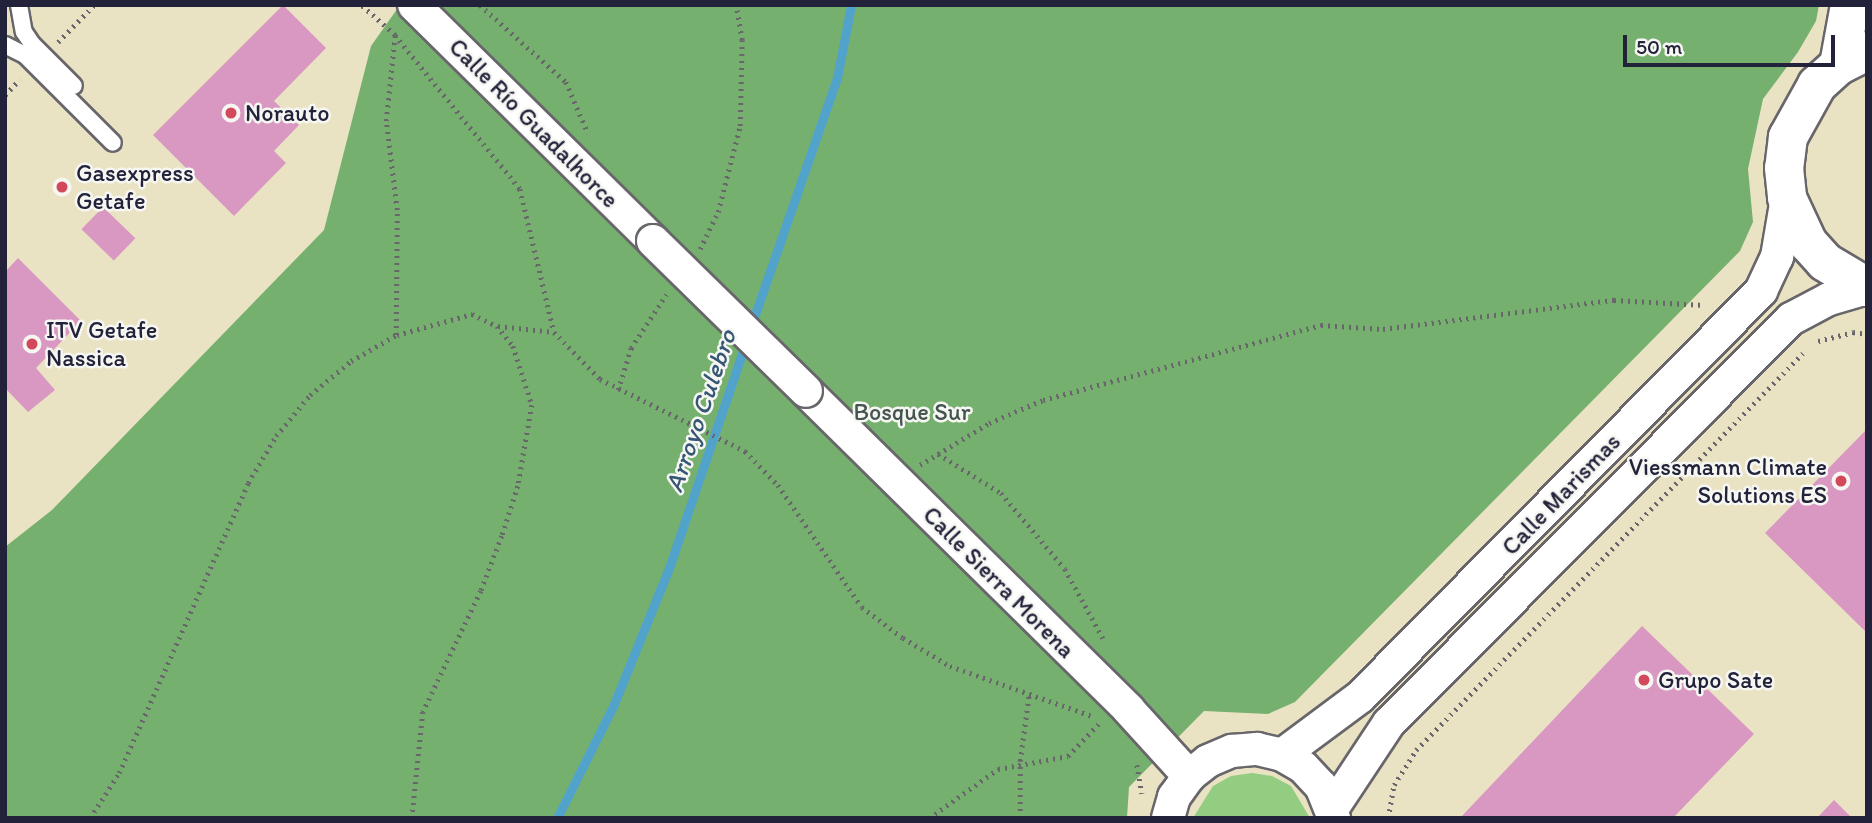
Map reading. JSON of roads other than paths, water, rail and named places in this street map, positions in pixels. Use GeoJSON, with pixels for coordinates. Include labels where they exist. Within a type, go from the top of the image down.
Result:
{"type":"FeatureCollection","features":[{"type":"Feature","properties":{"kind":"main road"},"geometry":{"type":"LineString","coordinates":[[1850,5],[1853,58],[1799,109],[1788,137],[1784,167],[1787,198],[1808,243],[1825,262],[1867,288]]}},
{"type":"Feature","properties":{"kind":"street","name":"Calle Río Guadalhorce"},"geometry":{"type":"LineString","coordinates":[[414,5],[806,391]]}},
{"type":"Feature","properties":{"kind":"street","name":"Calle Marismas"},"geometry":{"type":"LineString","coordinates":[[1282,755],[1360,697],[1760,291],[1777,257],[1787,198]]}},
{"type":"Feature","properties":{"kind":"street","name":"Calle Marismas"},"geometry":{"type":"LineString","coordinates":[[1333,813],[1389,723],[1791,319],[1829,299],[1867,288]]}},
{"type":"Feature","properties":{"kind":"street","name":"Calle Sierra Morena"},"geometry":{"type":"LineString","coordinates":[[806,391],[896,480],[1115,714],[1189,776]]}},
{"type":"Feature","properties":{"kind":"street"},"geometry":{"type":"LineString","coordinates":[[1154,811],[1174,797],[1189,776],[1209,761],[1232,751],[1257,749],[1282,755],[1303,768],[1321,786],[1333,813]]}},
{"type":"Feature","properties":{"kind":"lane"},"geometry":{"type":"LineString","coordinates":[[19,5],[24,32],[32,44],[74,86]]}},
{"type":"Feature","properties":{"kind":"lane"},"geometry":{"type":"LineString","coordinates":[[5,45],[25,55],[113,144]]}},
{"type":"Feature","properties":{"kind":"waterway","name":"Arroyo Culebro"},"geometry":{"type":"LineString","coordinates":[[750,329],[837,78],[851,5]]}},
{"type":"Feature","properties":{"kind":"waterway","name":"Arroyo Culebro"},"geometry":{"type":"LineString","coordinates":[[557,818],[614,704],[669,568],[746,342]]}},
{"type":"Feature","properties":{"kind":"place","name":"Norauto"},"geometry":{"type":"Point","coordinates":[231,113]}},
{"type":"Feature","properties":{"kind":"place","name":"Gasexpress Getafe"},"geometry":{"type":"Point","coordinates":[62,187]}},
{"type":"Feature","properties":{"kind":"place","name":"ITV Getafe Nassica"},"geometry":{"type":"Point","coordinates":[32,344]}},
{"type":"Feature","properties":{"kind":"place","name":"Viessmann Climate Solutions ES"},"geometry":{"type":"Point","coordinates":[1841,481]}},
{"type":"Feature","properties":{"kind":"place","name":"Grupo Sate"},"geometry":{"type":"Point","coordinates":[1644,680]}},
{"type":"Feature","properties":{"kind":"park label","name":"Bosque Sur"},"geometry":{"type":"Point","coordinates":[912,412]}}]}
